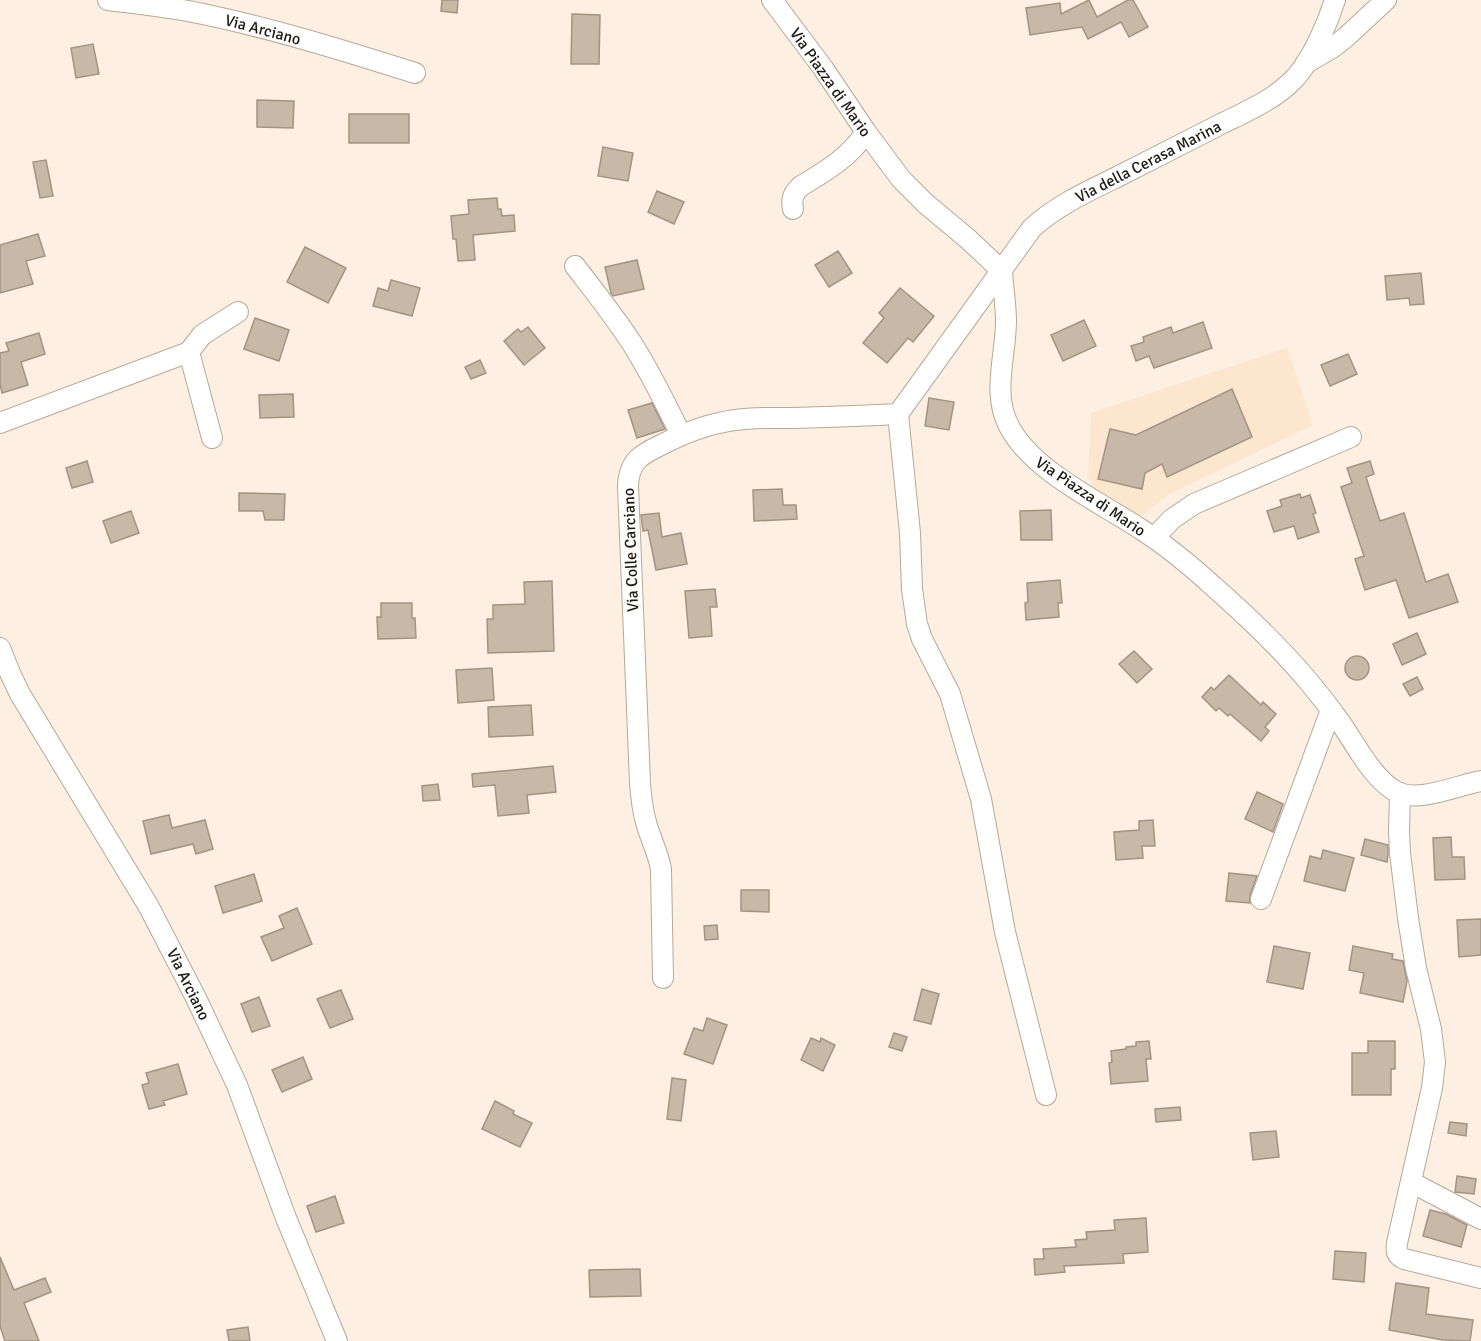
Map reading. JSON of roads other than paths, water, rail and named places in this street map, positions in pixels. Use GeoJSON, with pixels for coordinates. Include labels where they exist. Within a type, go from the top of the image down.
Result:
{"type":"FeatureCollection","features":[{"type":"Feature","properties":{"kind":"street","name":"Via Arciano"},"geometry":{"type":"LineString","coordinates":[[108,0],[170,8],[232,20],[415,73]]}},
{"type":"Feature","properties":{"kind":"street","name":"Via Piazza di Mario"},"geometry":{"type":"LineString","coordinates":[[772,0],[909,188],[968,238],[1002,271],[1006,322],[1001,393],[1004,414],[1023,447],[1046,468],[1154,538],[1197,571],[1298,669],[1331,710],[1374,771],[1391,788],[1400,793]]}},
{"type":"Feature","properties":{"kind":"street","name":"Via della Cerasa Marina"},"geometry":{"type":"LineString","coordinates":[[1002,271],[1028,232],[1046,217],[1093,189],[1243,113],[1289,83],[1306,63],[1335,0]]}},
{"type":"Feature","properties":{"kind":"street","name":"Via della Cerasa Marina"},"geometry":{"type":"LineString","coordinates":[[1306,63],[1350,34],[1386,0]]}},
{"type":"Feature","properties":{"kind":"street"},"geometry":{"type":"LineString","coordinates":[[793,209],[792,201],[795,192],[842,159],[857,145],[866,132]]}},
{"type":"Feature","properties":{"kind":"street"},"geometry":{"type":"LineString","coordinates":[[575,266],[632,345],[654,381],[681,435]]}},
{"type":"Feature","properties":{"kind":"street"},"geometry":{"type":"LineString","coordinates":[[1002,271],[898,414],[910,533],[913,602],[917,624],[922,639],[950,694],[981,799],[1005,932],[1046,1095]]}},
{"type":"Feature","properties":{"kind":"street"},"geometry":{"type":"LineString","coordinates":[[0,423],[189,352],[202,335],[238,312]]}},
{"type":"Feature","properties":{"kind":"street"},"geometry":{"type":"LineString","coordinates":[[189,352],[212,438]]}},
{"type":"Feature","properties":{"kind":"street","name":"Via Colle Carciano"},"geometry":{"type":"LineString","coordinates":[[663,978],[661,869],[641,802],[628,486],[632,465],[646,452],[681,435],[720,422],[898,414]]}},
{"type":"Feature","properties":{"kind":"street"},"geometry":{"type":"LineString","coordinates":[[1154,538],[1172,519],[1194,504],[1351,437]]}},
{"type":"Feature","properties":{"kind":"street","name":"Via Arciano"},"geometry":{"type":"LineString","coordinates":[[0,648],[16,687],[149,907],[196,998],[237,1085],[286,1218],[337,1341]]}},
{"type":"Feature","properties":{"kind":"street"},"geometry":{"type":"LineString","coordinates":[[1261,899],[1331,710]]}},
{"type":"Feature","properties":{"kind":"street"},"geometry":{"type":"LineString","coordinates":[[1481,781],[1427,794],[1400,793],[1400,854],[1407,918],[1435,1053],[1434,1079],[1396,1249],[1398,1255],[1404,1259],[1481,1278]]}},
{"type":"Feature","properties":{"kind":"street"},"geometry":{"type":"LineString","coordinates":[[1411,1182],[1481,1219]]}}]}
